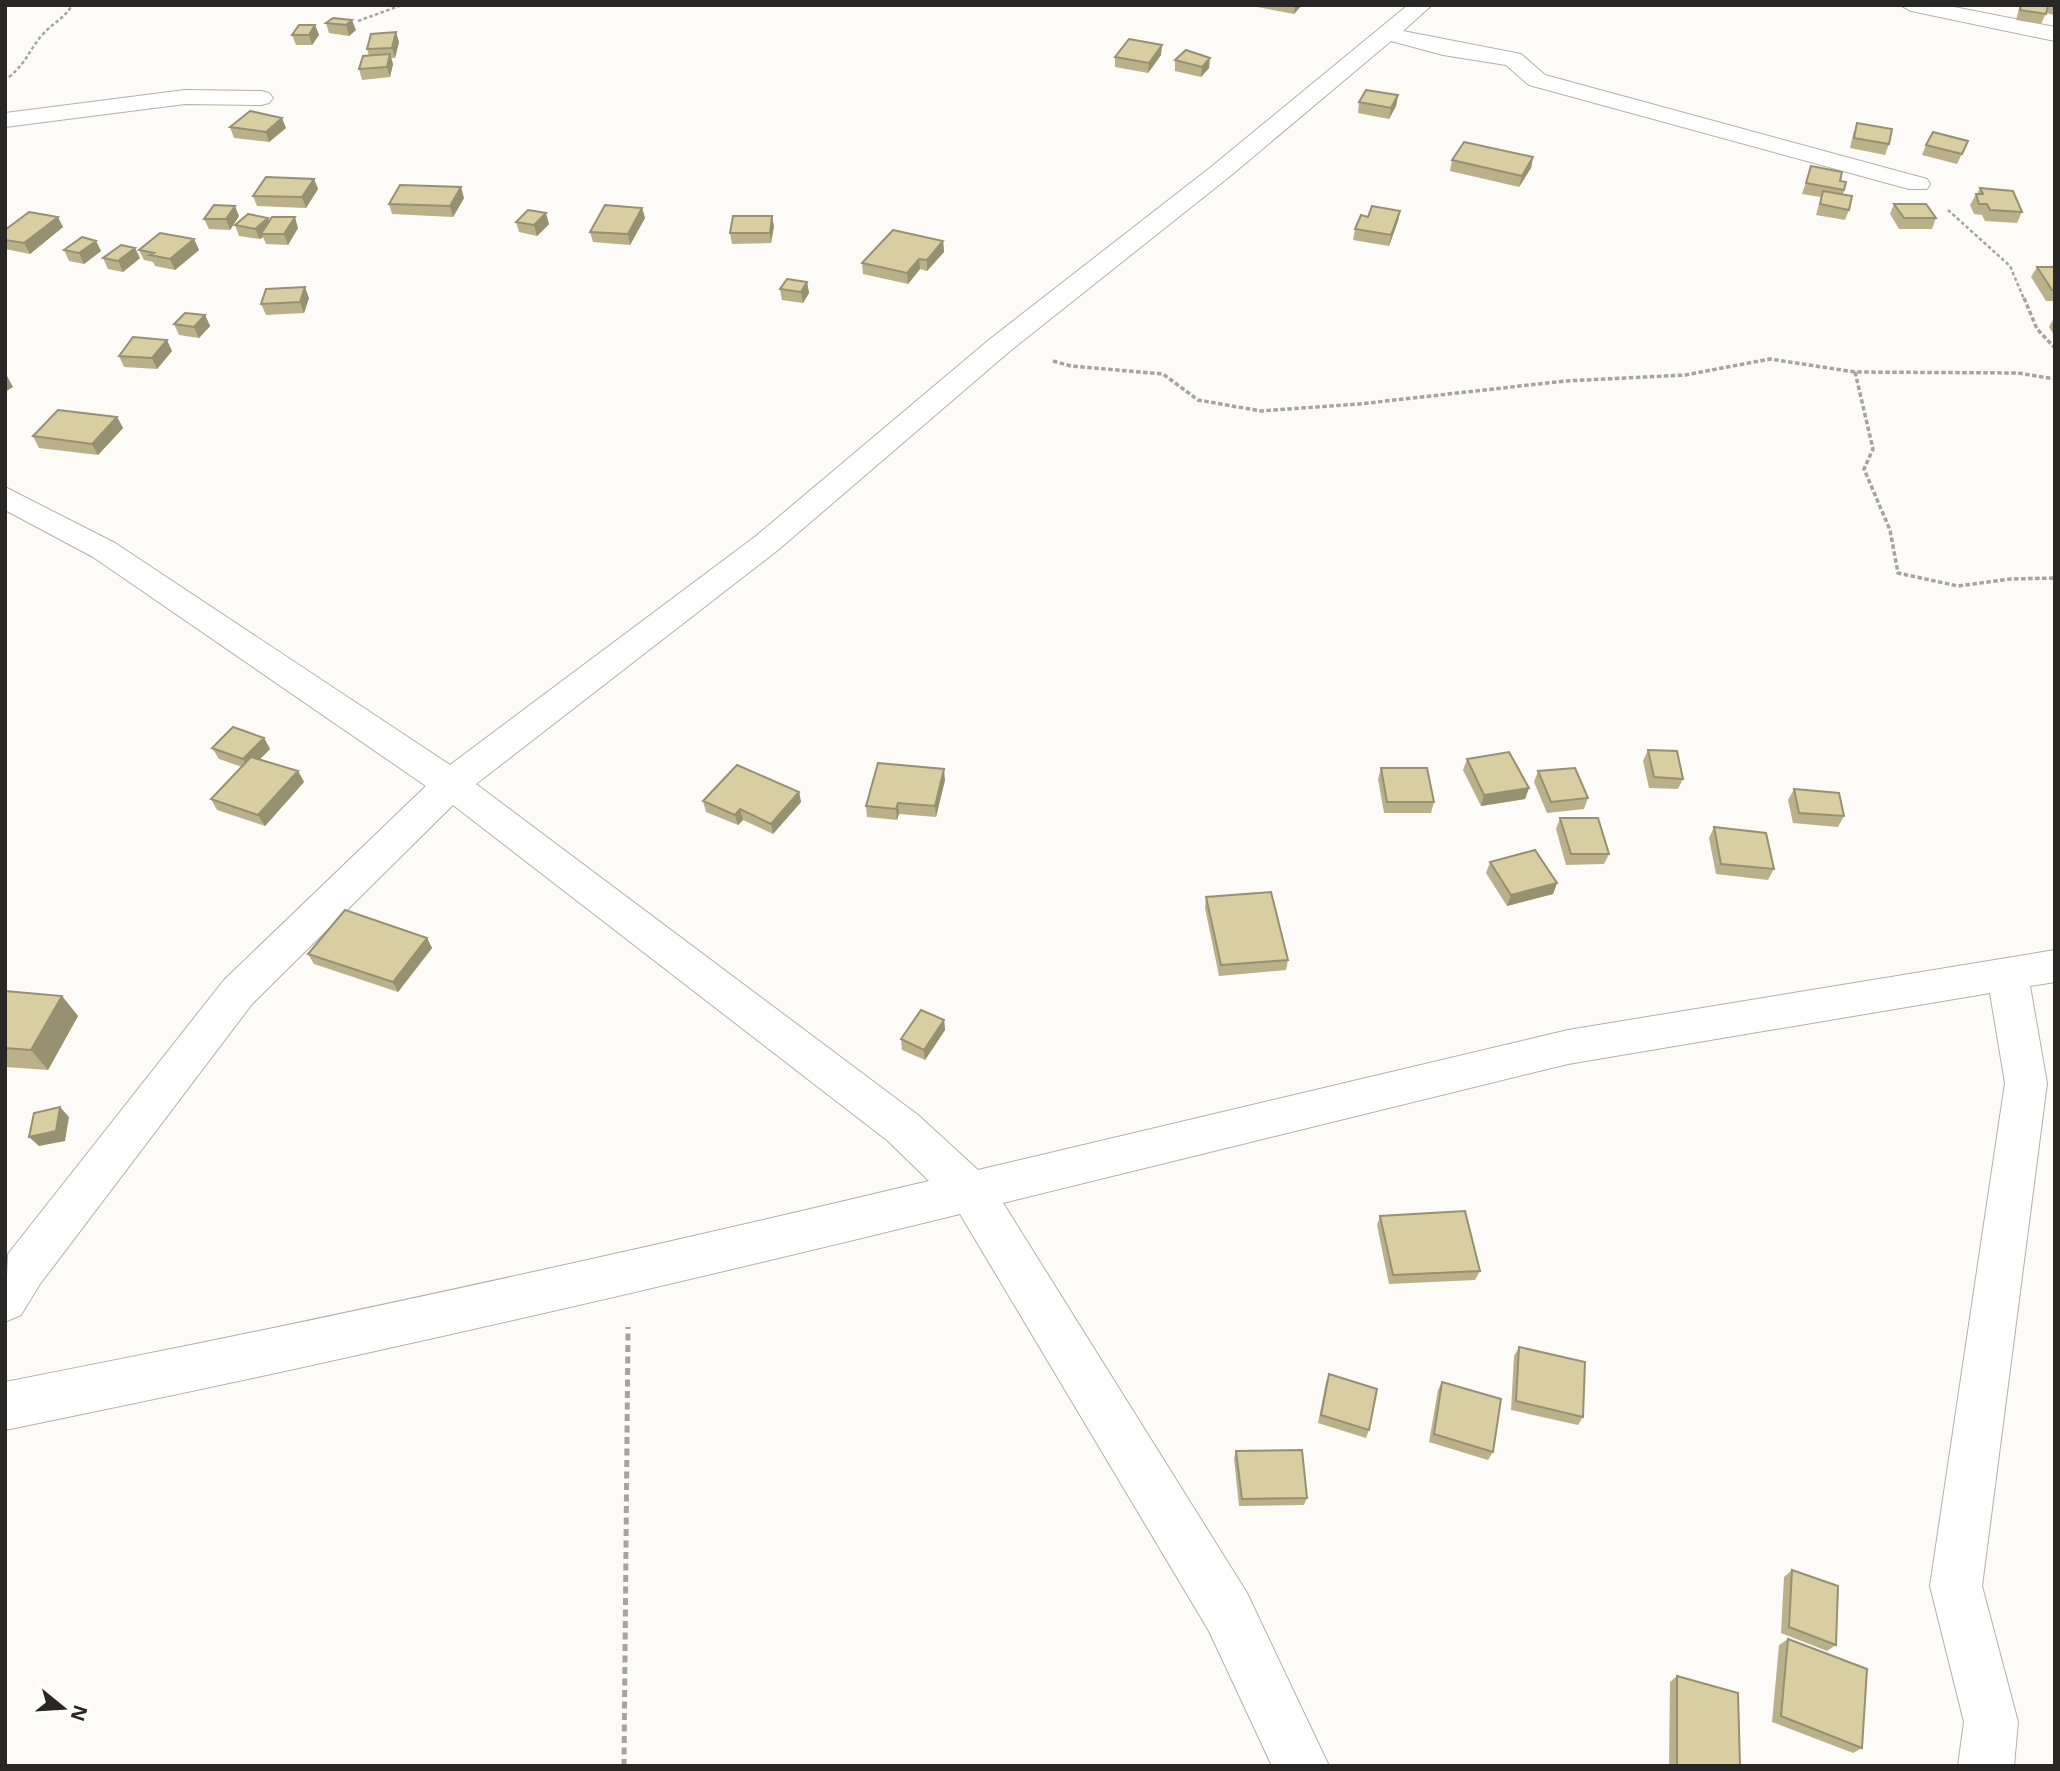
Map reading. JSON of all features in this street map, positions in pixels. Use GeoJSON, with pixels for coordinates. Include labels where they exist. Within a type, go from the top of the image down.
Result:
{"type":"FeatureCollection","features":[{"type":"Feature","properties":{"kind":"street"},"geometry":{"type":"LineString","coordinates":[[5,1300],[24,1269],[239,992],[451,784],[767,543],[1000,345],[1209,180],[1421,5]]}},
{"type":"Feature","properties":{"kind":"street"},"geometry":{"type":"LineString","coordinates":[[1911,5],[2055,34]]}},
{"type":"Feature","properties":{"kind":"street"},"geometry":{"type":"LineString","coordinates":[[1388,34],[1443,48],[1513,58],[1537,80],[1918,184]]}},
{"type":"Feature","properties":{"kind":"street"},"geometry":{"type":"LineString","coordinates":[[5,120],[185,97],[261,98]]}},
{"type":"Feature","properties":{"kind":"street"},"geometry":{"type":"LineString","coordinates":[[5,497],[104,550],[451,784],[902,1128],[972,1193],[1228,1612],[1301,1766]]}},
{"type":"Feature","properties":{"kind":"street"},"geometry":{"type":"LineString","coordinates":[[5,1405],[242,1359],[629,1274],[1568,1047],[2055,966]]}},
{"type":"Feature","properties":{"kind":"street"},"geometry":{"type":"LineString","coordinates":[[1986,1766],[1990,1722],[1956,1586],[2026,1083],[2007,973]]}},
{"type":"Feature","properties":{"kind":"path"},"geometry":{"type":"LineString","coordinates":[[5,80],[26,63],[44,33],[66,16],[72,5]]}},
{"type":"Feature","properties":{"kind":"path"},"geometry":{"type":"LineString","coordinates":[[358,21],[402,5]]}},
{"type":"Feature","properties":{"kind":"path"},"geometry":{"type":"LineString","coordinates":[[1918,184],[2010,266],[2037,329],[2055,348]]}},
{"type":"Feature","properties":{"kind":"path"},"geometry":{"type":"LineString","coordinates":[[1000,345],[1071,366],[1163,374],[1198,400],[1261,411],[1359,404],[1565,381],[1685,375],[1770,359],[1855,372],[2018,373],[2055,379]]}},
{"type":"Feature","properties":{"kind":"path"},"geometry":{"type":"LineString","coordinates":[[1855,372],[1873,449],[1864,469],[1890,530],[1898,573],[1958,586],[2010,579],[2055,578]]}},
{"type":"Feature","properties":{"kind":"path"},"geometry":{"type":"LineString","coordinates":[[624,1766],[629,1274]]}},
{"type":"Feature","properties":{"kind":"building"},"geometry":{"type":"Polygon","coordinates":[[[2021,5],[2048,5],[2046,14],[2020,10],[2021,5]]]}},
{"type":"Feature","properties":{"kind":"building"},"geometry":{"type":"Polygon","coordinates":[[[333,18],[352,20],[346,25],[326,23],[333,18]]]}},
{"type":"Feature","properties":{"kind":"building"},"geometry":{"type":"Polygon","coordinates":[[[299,25],[315,25],[309,35],[292,35],[299,25]]]}},
{"type":"Feature","properties":{"kind":"building"},"geometry":{"type":"Polygon","coordinates":[[[396,32],[392,48],[367,49],[371,34],[396,32]]]}},
{"type":"Feature","properties":{"kind":"building"},"geometry":{"type":"Polygon","coordinates":[[[1129,39],[1162,45],[1149,63],[1115,57],[1129,39]]]}},
{"type":"Feature","properties":{"kind":"building"},"geometry":{"type":"Polygon","coordinates":[[[1186,50],[1210,58],[1202,67],[1175,60],[1186,50]]]}},
{"type":"Feature","properties":{"kind":"building"},"geometry":{"type":"Polygon","coordinates":[[[390,54],[387,67],[359,69],[363,56],[390,54]]]}},
{"type":"Feature","properties":{"kind":"building"},"geometry":{"type":"Polygon","coordinates":[[[1366,90],[1398,95],[1391,108],[1359,102],[1366,90]]]}},
{"type":"Feature","properties":{"kind":"building"},"geometry":{"type":"Polygon","coordinates":[[[250,111],[282,118],[266,132],[230,127],[250,111]]]}},
{"type":"Feature","properties":{"kind":"building"},"geometry":{"type":"Polygon","coordinates":[[[1857,123],[1892,129],[1889,144],[1854,138],[1857,123]]]}},
{"type":"Feature","properties":{"kind":"building"},"geometry":{"type":"Polygon","coordinates":[[[1933,132],[1968,141],[1962,154],[1926,145],[1933,132]]]}},
{"type":"Feature","properties":{"kind":"building"},"geometry":{"type":"Polygon","coordinates":[[[1464,142],[1533,157],[1522,176],[1452,160],[1464,142]]]}},
{"type":"Feature","properties":{"kind":"building"},"geometry":{"type":"Polygon","coordinates":[[[1811,166],[1842,172],[1840,181],[1846,182],[1844,190],[1806,183],[1811,166]]]}},
{"type":"Feature","properties":{"kind":"building"},"geometry":{"type":"Polygon","coordinates":[[[266,177],[314,179],[302,197],[253,196],[266,177]]]}},
{"type":"Feature","properties":{"kind":"building"},"geometry":{"type":"Polygon","coordinates":[[[400,185],[461,187],[450,206],[389,204],[400,185]]]}},
{"type":"Feature","properties":{"kind":"building"},"geometry":{"type":"Polygon","coordinates":[[[1980,188],[2013,191],[2022,212],[1990,210],[1987,204],[1979,204],[1976,194],[1983,194],[1980,188]]]}},
{"type":"Feature","properties":{"kind":"building"},"geometry":{"type":"Polygon","coordinates":[[[1823,191],[1852,196],[1849,210],[1820,204],[1823,191]]]}},
{"type":"Feature","properties":{"kind":"building"},"geometry":{"type":"Polygon","coordinates":[[[1894,204],[1926,204],[1936,218],[1904,218],[1894,204]]]}},
{"type":"Feature","properties":{"kind":"building"},"geometry":{"type":"Polygon","coordinates":[[[214,205],[235,206],[226,219],[204,219],[214,205]]]}},
{"type":"Feature","properties":{"kind":"building"},"geometry":{"type":"Polygon","coordinates":[[[605,205],[642,208],[628,234],[590,232],[605,205]]]}},
{"type":"Feature","properties":{"kind":"building"},"geometry":{"type":"Polygon","coordinates":[[[1372,206],[1400,211],[1391,235],[1355,229],[1361,215],[1368,217],[1372,206]]]}},
{"type":"Feature","properties":{"kind":"building"},"geometry":{"type":"Polygon","coordinates":[[[528,210],[546,213],[534,225],[516,222],[528,210]]]}},
{"type":"Feature","properties":{"kind":"building"},"geometry":{"type":"Polygon","coordinates":[[[29,212],[58,217],[24,243],[5,240],[5,230],[29,212]]]}},
{"type":"Feature","properties":{"kind":"building"},"geometry":{"type":"Polygon","coordinates":[[[248,214],[268,218],[255,229],[235,225],[248,214]]]}},
{"type":"Feature","properties":{"kind":"building"},"geometry":{"type":"Polygon","coordinates":[[[733,216],[772,216],[770,233],[730,233],[733,216]]]}},
{"type":"Feature","properties":{"kind":"building"},"geometry":{"type":"Polygon","coordinates":[[[272,217],[295,217],[284,234],[261,234],[272,217]]]}},
{"type":"Feature","properties":{"kind":"building"},"geometry":{"type":"Polygon","coordinates":[[[893,230],[943,241],[927,260],[919,259],[907,273],[862,263],[893,230]]]}},
{"type":"Feature","properties":{"kind":"building"},"geometry":{"type":"Polygon","coordinates":[[[160,233],[194,239],[170,259],[139,250],[160,233]]]}},
{"type":"Feature","properties":{"kind":"building"},"geometry":{"type":"Polygon","coordinates":[[[82,237],[96,241],[79,253],[64,250],[82,237]]]}},
{"type":"Feature","properties":{"kind":"building"},"geometry":{"type":"Polygon","coordinates":[[[121,245],[135,248],[118,261],[103,258],[121,245]]]}},
{"type":"Feature","properties":{"kind":"building"},"geometry":{"type":"Polygon","coordinates":[[[2037,267],[2055,267],[2055,290],[2052,290],[2037,267]]]}},
{"type":"Feature","properties":{"kind":"building"},"geometry":{"type":"Polygon","coordinates":[[[787,279],[807,282],[801,292],[780,289],[787,279]]]}},
{"type":"Feature","properties":{"kind":"building"},"geometry":{"type":"Polygon","coordinates":[[[305,287],[300,302],[261,304],[266,289],[305,287]]]}},
{"type":"Feature","properties":{"kind":"building"},"geometry":{"type":"Polygon","coordinates":[[[185,313],[205,315],[194,327],[174,324],[185,313]]]}},
{"type":"Feature","properties":{"kind":"building"},"geometry":{"type":"Polygon","coordinates":[[[133,337],[167,340],[152,358],[119,356],[133,337]]]}},
{"type":"Feature","properties":{"kind":"building"},"geometry":{"type":"Polygon","coordinates":[[[58,410],[117,417],[92,444],[33,436],[58,410]]]}},
{"type":"Feature","properties":{"kind":"building"},"geometry":{"type":"Polygon","coordinates":[[[233,727],[264,738],[243,759],[212,748],[233,727]]]}},
{"type":"Feature","properties":{"kind":"building"},"geometry":{"type":"Polygon","coordinates":[[[1648,750],[1677,751],[1683,779],[1654,777],[1648,750]]]}},
{"type":"Feature","properties":{"kind":"building"},"geometry":{"type":"Polygon","coordinates":[[[1509,752],[1529,788],[1484,795],[1467,759],[1509,752]]]}},
{"type":"Feature","properties":{"kind":"building"},"geometry":{"type":"Polygon","coordinates":[[[251,757],[298,771],[258,815],[211,799],[251,757]]]}},
{"type":"Feature","properties":{"kind":"building"},"geometry":{"type":"Polygon","coordinates":[[[878,763],[944,769],[935,806],[898,803],[896,809],[866,806],[878,763]]]}},
{"type":"Feature","properties":{"kind":"building"},"geometry":{"type":"Polygon","coordinates":[[[737,765],[799,792],[771,824],[740,809],[735,815],[703,801],[737,765]]]}},
{"type":"Feature","properties":{"kind":"building"},"geometry":{"type":"Polygon","coordinates":[[[1381,768],[1427,768],[1434,802],[1387,802],[1381,768]]]}},
{"type":"Feature","properties":{"kind":"building"},"geometry":{"type":"Polygon","coordinates":[[[1575,768],[1588,798],[1551,802],[1538,771],[1575,768]]]}},
{"type":"Feature","properties":{"kind":"building"},"geometry":{"type":"Polygon","coordinates":[[[1794,789],[1839,793],[1844,816],[1799,813],[1794,789]]]}},
{"type":"Feature","properties":{"kind":"building"},"geometry":{"type":"Polygon","coordinates":[[[1560,818],[1598,818],[1609,854],[1571,854],[1560,818]]]}},
{"type":"Feature","properties":{"kind":"building"},"geometry":{"type":"Polygon","coordinates":[[[1714,827],[1766,833],[1774,869],[1721,864],[1714,827]]]}},
{"type":"Feature","properties":{"kind":"building"},"geometry":{"type":"Polygon","coordinates":[[[1535,850],[1557,883],[1511,895],[1490,862],[1535,850]]]}},
{"type":"Feature","properties":{"kind":"building"},"geometry":{"type":"Polygon","coordinates":[[[1271,892],[1288,960],[1221,965],[1206,897],[1271,892]]]}},
{"type":"Feature","properties":{"kind":"building"},"geometry":{"type":"Polygon","coordinates":[[[345,910],[427,938],[393,982],[308,954],[345,910]]]}},
{"type":"Feature","properties":{"kind":"building"},"geometry":{"type":"Polygon","coordinates":[[[5,991],[62,996],[31,1050],[5,1048],[5,991]]]}},
{"type":"Feature","properties":{"kind":"building"},"geometry":{"type":"Polygon","coordinates":[[[921,1010],[944,1020],[924,1050],[901,1039],[921,1010]]]}},
{"type":"Feature","properties":{"kind":"building"},"geometry":{"type":"Polygon","coordinates":[[[60,1107],[56,1131],[29,1137],[34,1113],[60,1107]]]}},
{"type":"Feature","properties":{"kind":"building"},"geometry":{"type":"Polygon","coordinates":[[[1465,1211],[1480,1271],[1393,1275],[1380,1216],[1465,1211]]]}},
{"type":"Feature","properties":{"kind":"building"},"geometry":{"type":"Polygon","coordinates":[[[1519,1347],[1585,1362],[1583,1417],[1516,1401],[1519,1347]]]}},
{"type":"Feature","properties":{"kind":"building"},"geometry":{"type":"Polygon","coordinates":[[[1329,1374],[1377,1389],[1369,1430],[1321,1415],[1329,1374]]]}},
{"type":"Feature","properties":{"kind":"building"},"geometry":{"type":"Polygon","coordinates":[[[1442,1382],[1501,1399],[1493,1452],[1434,1434],[1442,1382]]]}},
{"type":"Feature","properties":{"kind":"building"},"geometry":{"type":"Polygon","coordinates":[[[1302,1450],[1307,1498],[1242,1499],[1236,1451],[1302,1450]]]}},
{"type":"Feature","properties":{"kind":"building"},"geometry":{"type":"Polygon","coordinates":[[[1792,1570],[1838,1586],[1836,1645],[1789,1627],[1792,1570]]]}},
{"type":"Feature","properties":{"kind":"building"},"geometry":{"type":"Polygon","coordinates":[[[1788,1639],[1867,1669],[1862,1748],[1781,1716],[1788,1639]]]}},
{"type":"Feature","properties":{"kind":"building"},"geometry":{"type":"Polygon","coordinates":[[[1677,1676],[1738,1693],[1740,1766],[1677,1766],[1677,1676]]]}}]}
